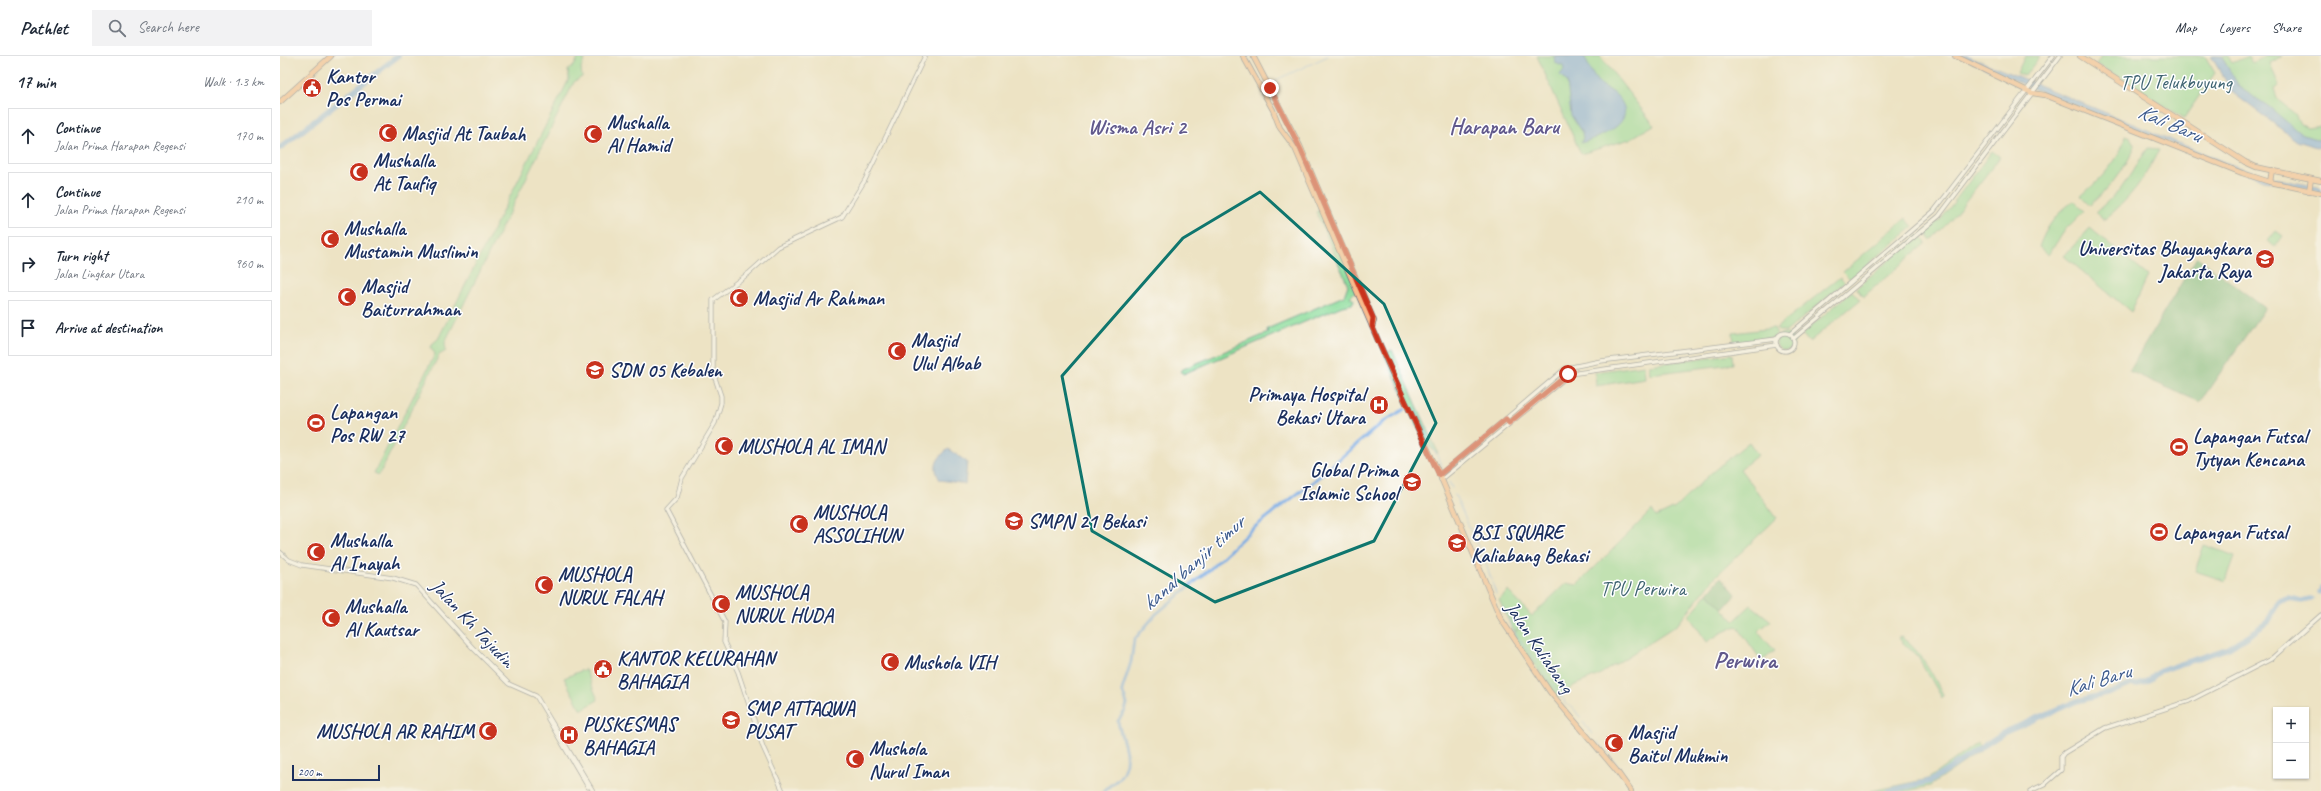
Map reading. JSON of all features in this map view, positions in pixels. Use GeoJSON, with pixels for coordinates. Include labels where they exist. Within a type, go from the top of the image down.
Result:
{"type":"FeatureCollection","features":[{"type":"Feature","properties":{"kind":"main road"},"geometry":{"type":"LineString","coordinates":[[280,102],[331,56]]}},
{"type":"Feature","properties":{"kind":"main road"},"geometry":{"type":"LineString","coordinates":[[1243,56],[1283,131],[1297,147]]}},
{"type":"Feature","properties":{"kind":"main road"},"geometry":{"type":"LineString","coordinates":[[1253,56],[1272,92],[1297,147]]}},
{"type":"Feature","properties":{"kind":"main road"},"geometry":{"type":"LineString","coordinates":[[1955,56],[2031,90],[2213,162],[2270,182],[2321,193]]}},
{"type":"Feature","properties":{"kind":"main road"},"geometry":{"type":"LineString","coordinates":[[2080,56],[2245,162],[2272,173],[2321,181]]}},
{"type":"Feature","properties":{"kind":"main road","name":"Jalan Kaliabang"},"geometry":{"type":"LineString","coordinates":[[1297,147],[1372,326],[1408,407],[1445,477],[1493,604],[1514,641],[1550,692],[1616,770],[1631,791]]}},
{"type":"Feature","properties":{"kind":"main road"},"geometry":{"type":"LineString","coordinates":[[2270,182],[2272,173]]}},
{"type":"Feature","properties":{"kind":"main road"},"geometry":{"type":"LineString","coordinates":[[2309,190],[2311,180]]}},
{"type":"Feature","properties":{"kind":"street"},"geometry":{"type":"LineString","coordinates":[[783,791],[762,747],[738,672],[724,642],[725,622],[666,512],[677,498],[682,478],[702,448],[717,417],[722,399],[714,376],[712,305],[715,297],[749,273],[778,247],[842,217],[865,180],[925,56]]}},
{"type":"Feature","properties":{"kind":"street"},"geometry":{"type":"LineString","coordinates":[[1793,339],[1939,216],[2022,107],[2035,80],[2053,56]]}},
{"type":"Feature","properties":{"kind":"street"},"geometry":{"type":"LineString","coordinates":[[1442,473],[1568,371],[1646,357],[1777,339],[1782,334],[1790,334],[1934,211],[2018,102],[2038,84],[2060,56]]}},
{"type":"Feature","properties":{"kind":"street"},"geometry":{"type":"LineString","coordinates":[[2018,102],[2022,107]]}},
{"type":"Feature","properties":{"kind":"street"},"geometry":{"type":"LineString","coordinates":[[2015,106],[2022,107]]}},
{"type":"Feature","properties":{"kind":"street"},"geometry":{"type":"LineString","coordinates":[[2001,125],[2006,129]]}},
{"type":"Feature","properties":{"kind":"street"},"geometry":{"type":"LineString","coordinates":[[1981,151],[1986,154]]}},
{"type":"Feature","properties":{"kind":"street"},"geometry":{"type":"LineString","coordinates":[[1777,339],[1777,345],[1781,349],[1789,350],[1794,343],[1790,334]]}},
{"type":"Feature","properties":{"kind":"street"},"geometry":{"type":"LineString","coordinates":[[1445,477],[1507,421],[1568,371],[1646,363],[1777,345]]}},
{"type":"Feature","properties":{"kind":"street"},"geometry":{"type":"LineString","coordinates":[[1646,357],[1646,363]]}},
{"type":"Feature","properties":{"kind":"street","name":"Jalan Kh Tajudin"},"geometry":{"type":"LineString","coordinates":[[280,552],[289,560],[302,564],[411,582],[509,684],[518,689],[528,691],[536,696],[592,791]]}},
{"type":"Feature","properties":{"kind":"street"},"geometry":{"type":"LineString","coordinates":[[2030,791],[2045,784],[2061,770],[2061,757],[2064,753],[2105,728],[2189,701],[2271,659],[2321,615]]}},
{"type":"Feature","properties":{"kind":"highlighted area"},"geometry":{"type":"Polygon","coordinates":[[[1260,192],[1384,304],[1436,423],[1374,541],[1215,602],[1092,531],[1062,376],[1183,238],[1260,192]]]}},
{"type":"Feature","properties":{"kind":"green space"},"geometry":{"type":"Polygon","coordinates":[[[579,56],[586,56],[581,68],[582,77],[574,82],[445,342],[446,351],[439,355],[379,475],[374,473],[435,354],[431,347],[438,339],[569,79],[568,70],[574,66],[579,56]]]}},
{"type":"Feature","properties":{"kind":"green space"},"geometry":{"type":"Polygon","coordinates":[[[1537,56],[1600,56],[1654,125],[1630,139],[1581,154],[1537,56]]]}},
{"type":"Feature","properties":{"kind":"green space"},"geometry":{"type":"Polygon","coordinates":[[[2025,56],[2040,56],[2025,76],[2017,73],[2025,56]]]}},
{"type":"Feature","properties":{"kind":"green space","name":"TPU Telukbuyung"},"geometry":{"type":"Polygon","coordinates":[[[2102,56],[2205,56],[2215,73],[2184,118],[2097,64],[2102,56]]]}},
{"type":"Feature","properties":{"kind":"green space"},"geometry":{"type":"Polygon","coordinates":[[[2221,56],[2228,56],[2232,63],[2249,56],[2253,63],[2266,56],[2283,56],[2270,63],[2279,86],[2274,89],[2278,100],[2295,114],[2300,124],[2307,128],[2321,126],[2321,140],[2302,135],[2240,88],[2221,56]]]}},
{"type":"Feature","properties":{"kind":"green space"},"geometry":{"type":"Polygon","coordinates":[[[2125,135],[2130,137],[2135,146],[2131,155],[2116,178],[2090,205],[2081,196],[2115,161],[2123,144],[2125,135]]]}},
{"type":"Feature","properties":{"kind":"green space"},"geometry":{"type":"Polygon","coordinates":[[[2148,148],[2159,149],[2143,178],[2114,212],[2105,219],[2102,219],[2096,212],[2120,190],[2148,148]]]}},
{"type":"Feature","properties":{"kind":"green space"},"geometry":{"type":"Polygon","coordinates":[[[1992,151],[2000,157],[1950,221],[1931,240],[1925,232],[1942,218],[1992,151]]]}},
{"type":"Feature","properties":{"kind":"green space"},"geometry":{"type":"Polygon","coordinates":[[[1319,193],[1363,296],[1356,291],[1350,297],[1354,300],[1352,304],[1342,306],[1183,374],[1181,370],[1268,333],[1267,329],[1344,296],[1348,285],[1316,212],[1321,208],[1315,196],[1319,193]]]}},
{"type":"Feature","properties":{"kind":"green space"},"geometry":{"type":"Polygon","coordinates":[[[2074,201],[2084,211],[2066,229],[2048,255],[2039,247],[2045,233],[2057,215],[2074,201]]]}},
{"type":"Feature","properties":{"kind":"green space"},"geometry":{"type":"Polygon","coordinates":[[[1906,218],[1913,227],[1850,279],[1843,272],[1906,218]]]}},
{"type":"Feature","properties":{"kind":"green space"},"geometry":{"type":"Polygon","coordinates":[[[2090,228],[2148,276],[2131,312],[2064,256],[2090,228]]]}},
{"type":"Feature","properties":{"kind":"green space"},"geometry":{"type":"Polygon","coordinates":[[[2276,231],[2283,236],[2275,247],[2268,241],[2276,231]]]}},
{"type":"Feature","properties":{"kind":"green space"},"geometry":{"type":"Polygon","coordinates":[[[1919,235],[1926,243],[1863,297],[1856,288],[1919,235]]]}},
{"type":"Feature","properties":{"kind":"green space"},"geometry":{"type":"Polygon","coordinates":[[[2197,257],[2265,308],[2200,402],[2129,371],[2197,257]]]}},
{"type":"Feature","properties":{"kind":"green space"},"geometry":{"type":"Polygon","coordinates":[[[1840,277],[1845,282],[1787,331],[1780,331],[1776,328],[1840,277]]]}},
{"type":"Feature","properties":{"kind":"green space"},"geometry":{"type":"Polygon","coordinates":[[[1852,291],[1860,300],[1809,342],[1802,334],[1852,291]]]}},
{"type":"Feature","properties":{"kind":"green space"},"geometry":{"type":"Polygon","coordinates":[[[1774,328],[1777,334],[1773,338],[1734,343],[1733,333],[1774,328]]]}},
{"type":"Feature","properties":{"kind":"green space"},"geometry":{"type":"Polygon","coordinates":[[[1785,333],[1791,336],[1794,342],[1791,348],[1785,351],[1779,348],[1776,342],[1779,336],[1785,333]]]}},
{"type":"Feature","properties":{"kind":"green space"},"geometry":{"type":"Polygon","coordinates":[[[1392,350],[1438,454],[1426,444],[1384,354],[1392,350]]]}},
{"type":"Feature","properties":{"kind":"green space"},"geometry":{"type":"Polygon","coordinates":[[[1732,354],[1733,364],[1650,374],[1649,365],[1732,354]]]}},
{"type":"Feature","properties":{"kind":"green space"},"geometry":{"type":"Polygon","coordinates":[[[1644,365],[1645,378],[1596,386],[1595,372],[1644,365]]]}},
{"type":"Feature","properties":{"kind":"green space","name":"TPU Perwira"},"geometry":{"type":"Polygon","coordinates":[[[1749,442],[1758,455],[1740,469],[1777,518],[1716,576],[1678,624],[1599,675],[1575,685],[1558,698],[1513,635],[1519,628],[1514,632],[1499,600],[1508,591],[1532,616],[1566,583],[1577,585],[1652,510],[1656,517],[1675,508],[1711,473],[1749,442]]]}},
{"type":"Feature","properties":{"kind":"green space","name":"Lapangan Futsal"},"geometry":{"type":"Polygon","coordinates":[[[2159,524],[2165,527],[2160,540],[2153,537],[2159,524]]]}},
{"type":"Feature","properties":{"kind":"green space"},"geometry":{"type":"Polygon","coordinates":[[[2204,545],[2235,556],[2226,581],[2195,571],[2204,545]]]}},
{"type":"Feature","properties":{"kind":"green space"},"geometry":{"type":"Polygon","coordinates":[[[1721,577],[1736,594],[1723,609],[1708,593],[1721,577]]]}},
{"type":"Feature","properties":{"kind":"green space"},"geometry":{"type":"Polygon","coordinates":[[[1708,593],[1734,621],[1751,605],[1771,621],[1758,631],[1775,651],[1761,660],[1737,626],[1721,633],[1707,642],[1689,616],[1708,593]]]}},
{"type":"Feature","properties":{"kind":"green space"},"geometry":{"type":"Polygon","coordinates":[[[1901,637],[1921,656],[1944,696],[1942,698],[1918,657],[1898,638],[1901,637]]]}},
{"type":"Feature","properties":{"kind":"green space"},"geometry":{"type":"Polygon","coordinates":[[[585,669],[598,700],[581,710],[564,678],[585,669]]]}},
{"type":"Feature","properties":{"kind":"green space"},"geometry":{"type":"Polygon","coordinates":[[[1977,743],[1982,750],[1930,786],[1907,791],[1871,791],[1928,779],[1977,743]]]}},
{"type":"Feature","properties":{"kind":"water"},"geometry":{"type":"Polygon","coordinates":[[[1554,56],[1584,56],[1597,81],[1616,95],[1621,101],[1624,109],[1624,117],[1619,124],[1596,138],[1581,143],[1583,138],[1582,133],[1571,115],[1567,82],[1560,75],[1564,70],[1563,66],[1555,63],[1554,56]]]}},
{"type":"Feature","properties":{"kind":"water"},"geometry":{"type":"Polygon","coordinates":[[[1959,56],[1968,56],[2227,163],[2266,176],[2321,188],[2321,192],[2264,180],[2037,90],[1959,56]]]}},
{"type":"Feature","properties":{"kind":"water"},"geometry":{"type":"Polygon","coordinates":[[[2211,56],[2221,56],[2240,88],[2268,106],[2302,135],[2321,140],[2321,148],[2297,141],[2233,93],[2211,56]]]}},
{"type":"Feature","properties":{"kind":"water"},"geometry":{"type":"Polygon","coordinates":[[[948,449],[967,462],[965,484],[940,480],[936,471],[936,463],[948,449]]]}},
{"type":"Feature","properties":{"kind":"waterway","name":"Kali Baru"},"geometry":{"type":"LineString","coordinates":[[280,148],[398,56]]}},
{"type":"Feature","properties":{"kind":"waterway"},"geometry":{"type":"LineString","coordinates":[[1247,56],[1265,89],[1268,88]]}},
{"type":"Feature","properties":{"kind":"waterway"},"geometry":{"type":"LineString","coordinates":[[1271,87],[1275,86],[1276,80],[1328,56]]}},
{"type":"Feature","properties":{"kind":"waterway"},"geometry":{"type":"LineString","coordinates":[[1414,407],[1443,468]]}},
{"type":"Feature","properties":{"kind":"waterway","name":"kanal banjir timur"},"geometry":{"type":"LineString","coordinates":[[1104,791],[1120,777],[1126,763],[1125,749],[1118,721],[1125,711],[1127,704],[1122,690],[1131,662],[1134,640],[1156,614],[1209,570],[1251,530],[1314,481],[1383,422],[1405,409]]}},
{"type":"Feature","properties":{"kind":"waterway"},"geometry":{"type":"LineString","coordinates":[[1449,482],[1452,488]]}},
{"type":"Feature","properties":{"kind":"waterway"},"geometry":{"type":"LineString","coordinates":[[1455,495],[1487,567],[1496,594]]}},
{"type":"Feature","properties":{"kind":"waterway","name":"Kali Baru"},"geometry":{"type":"LineString","coordinates":[[2319,592],[2321,588]]}},
{"type":"Feature","properties":{"kind":"waterway","name":"Kali Baru"},"geometry":{"type":"LineString","coordinates":[[1888,791],[1931,781],[2003,733],[2077,701],[2110,693],[2132,684],[2138,685],[2148,681],[2160,671],[2229,648],[2266,624],[2279,601],[2287,599],[2302,601],[2311,599]]}},
{"type":"Feature","properties":{"kind":"waterway"},"geometry":{"type":"LineString","coordinates":[[1503,607],[1512,629],[1537,663]]}},
{"type":"Feature","properties":{"kind":"waterway"},"geometry":{"type":"LineString","coordinates":[[1540,667],[1567,704],[1574,709],[1580,717]]}},
{"type":"Feature","properties":{"kind":"waterway"},"geometry":{"type":"LineString","coordinates":[[1583,722],[1592,734]]}},
{"type":"Feature","properties":{"kind":"waterway"},"geometry":{"type":"LineString","coordinates":[[1598,742],[1621,769]]}},
{"type":"Feature","properties":{"kind":"place","name":"Kantor Pos Permai"},"geometry":{"type":"Point","coordinates":[312,88]}},
{"type":"Feature","properties":{"kind":"place","name":"Masjid At Taubah"},"geometry":{"type":"Point","coordinates":[388,133]}},
{"type":"Feature","properties":{"kind":"place","name":"Mushalla Al Hamid"},"geometry":{"type":"Point","coordinates":[593,134]}},
{"type":"Feature","properties":{"kind":"place","name":"Mushalla At Taufiq"},"geometry":{"type":"Point","coordinates":[359,172]}},
{"type":"Feature","properties":{"kind":"place","name":"Mushalla Mustamin Muslimin"},"geometry":{"type":"Point","coordinates":[330,239]}},
{"type":"Feature","properties":{"kind":"place","name":"Universitas Bhayangkara Jakarta Raya"},"geometry":{"type":"Point","coordinates":[2265,259]}},
{"type":"Feature","properties":{"kind":"place","name":"Masjid Baiturrahman"},"geometry":{"type":"Point","coordinates":[347,297]}},
{"type":"Feature","properties":{"kind":"place","name":"Masjid Ar Rahman"},"geometry":{"type":"Point","coordinates":[739,298]}},
{"type":"Feature","properties":{"kind":"place","name":"Masjid Ulul Albab"},"geometry":{"type":"Point","coordinates":[897,351]}},
{"type":"Feature","properties":{"kind":"place","name":"SDN 05 Kebalen"},"geometry":{"type":"Point","coordinates":[595,370]}},
{"type":"Feature","properties":{"kind":"place","name":"Primaya Hospital Bekasi Utara"},"geometry":{"type":"Point","coordinates":[1379,405]}},
{"type":"Feature","properties":{"kind":"place","name":"Lapangan Pos RW 27"},"geometry":{"type":"Point","coordinates":[316,423]}},
{"type":"Feature","properties":{"kind":"place","name":"MUSHOLA AL IMAN"},"geometry":{"type":"Point","coordinates":[724,446]}},
{"type":"Feature","properties":{"kind":"place","name":"Lapangan Futsal Tytyan Kencana"},"geometry":{"type":"Point","coordinates":[2179,447]}},
{"type":"Feature","properties":{"kind":"place","name":"Global Prima Islamic School"},"geometry":{"type":"Point","coordinates":[1412,482]}},
{"type":"Feature","properties":{"kind":"place","name":"SMPN 21 Bekasi"},"geometry":{"type":"Point","coordinates":[1014,521]}},
{"type":"Feature","properties":{"kind":"place","name":"MUSHOLA ASSOLIHUN"},"geometry":{"type":"Point","coordinates":[799,524]}},
{"type":"Feature","properties":{"kind":"place","name":"Lapangan Futsal"},"geometry":{"type":"Point","coordinates":[2159,532]}},
{"type":"Feature","properties":{"kind":"place","name":"BSI SQUARE Kaliabang Bekasi"},"geometry":{"type":"Point","coordinates":[1457,543]}},
{"type":"Feature","properties":{"kind":"place","name":"Mushalla Al Inayah"},"geometry":{"type":"Point","coordinates":[316,552]}},
{"type":"Feature","properties":{"kind":"place","name":"MUSHOLA NURUL FALAH"},"geometry":{"type":"Point","coordinates":[544,585]}},
{"type":"Feature","properties":{"kind":"place","name":"MUSHOLA NURUL HUDA"},"geometry":{"type":"Point","coordinates":[721,604]}},
{"type":"Feature","properties":{"kind":"place","name":"Mushalla Al Kautsar"},"geometry":{"type":"Point","coordinates":[331,618]}},
{"type":"Feature","properties":{"kind":"place","name":"Mushola VIH"},"geometry":{"type":"Point","coordinates":[890,662]}},
{"type":"Feature","properties":{"kind":"place","name":"KANTOR KELURAHAN BAHAGIA"},"geometry":{"type":"Point","coordinates":[603,669]}},
{"type":"Feature","properties":{"kind":"place","name":"SMP ATTAQWA PUSAT"},"geometry":{"type":"Point","coordinates":[731,720]}},
{"type":"Feature","properties":{"kind":"place","name":"MUSHOLA AR RAHIM"},"geometry":{"type":"Point","coordinates":[488,731]}},
{"type":"Feature","properties":{"kind":"place","name":"PUSKESMAS BAHAGIA"},"geometry":{"type":"Point","coordinates":[569,735]}},
{"type":"Feature","properties":{"kind":"place","name":"Masjid Baitul Mukmin"},"geometry":{"type":"Point","coordinates":[1614,743]}},
{"type":"Feature","properties":{"kind":"place","name":"Mushola Nurul Iman"},"geometry":{"type":"Point","coordinates":[855,759]}},
{"type":"Feature","properties":{"kind":"district","name":"Harapan Baru"},"geometry":{"type":"Point","coordinates":[1504,126]}},
{"type":"Feature","properties":{"kind":"district","name":"Wisma Asri 2"},"geometry":{"type":"Point","coordinates":[1137,127]}},
{"type":"Feature","properties":{"kind":"district","name":"Perwira"},"geometry":{"type":"Point","coordinates":[1745,660]}},
{"type":"Feature","properties":{"kind":"route"},"geometry":{"type":"LineString","coordinates":[[1270,88],[1301,150],[1373,318],[1374,321],[1372,326],[1379,343],[1439,475],[1506,419],[1509,423],[1568,374]]}}]}
